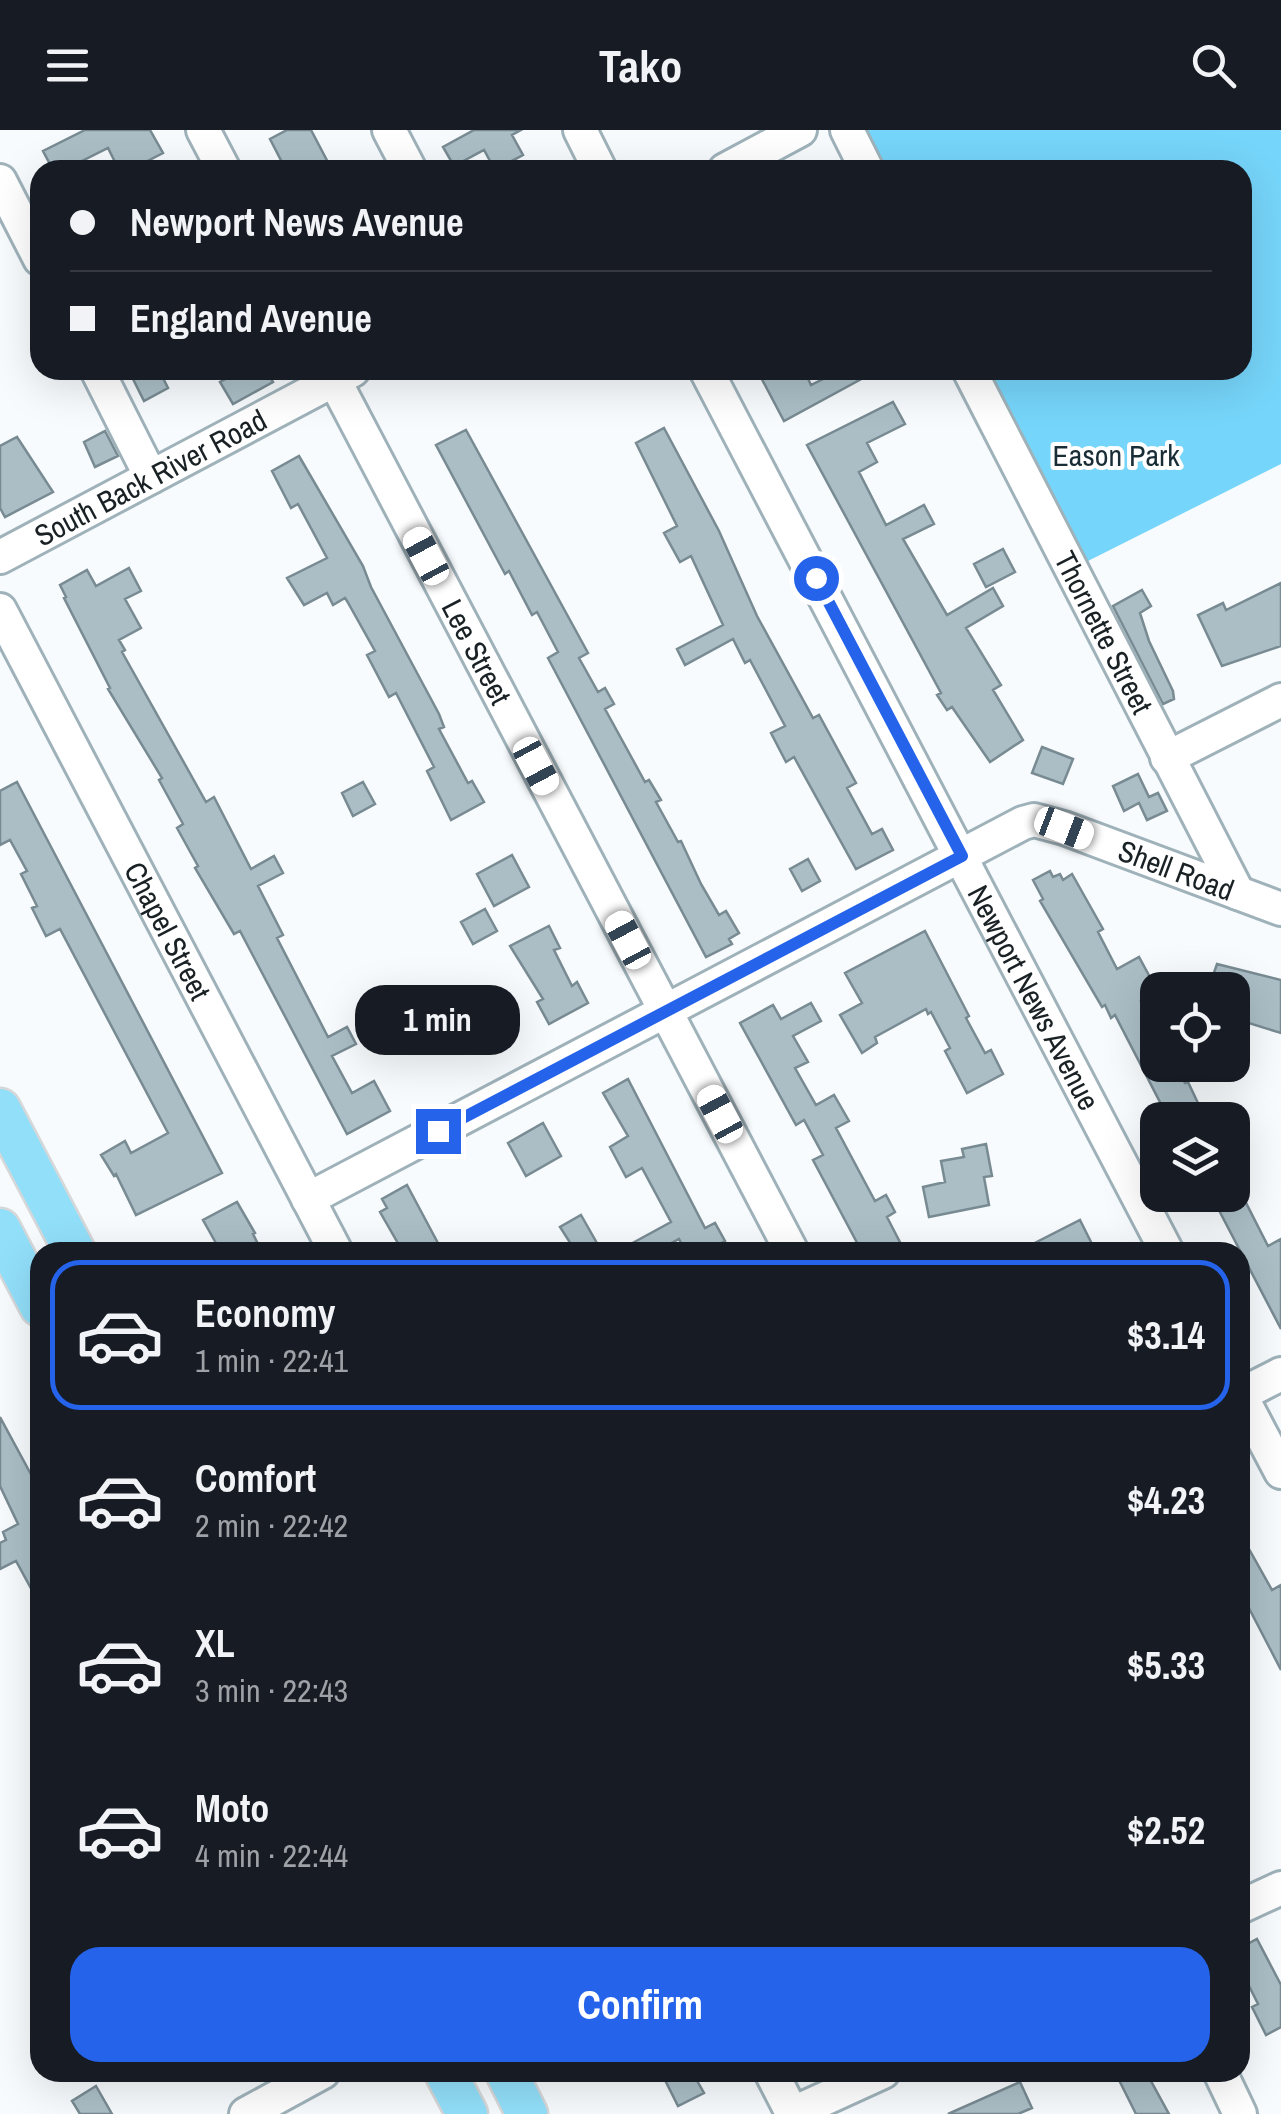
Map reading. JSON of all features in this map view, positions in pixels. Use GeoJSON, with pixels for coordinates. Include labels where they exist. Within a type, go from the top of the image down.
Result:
{"type":"FeatureCollection","features":[{"type":"Feature","properties":{"kind":"main road"},"geometry":{"type":"LineString","coordinates":[[0,1110],[70,1242]]}},
{"type":"Feature","properties":{"kind":"main road"},"geometry":{"type":"LineString","coordinates":[[0,1230],[30,1287]]}},
{"type":"Feature","properties":{"kind":"main road"},"geometry":{"type":"LineString","coordinates":[[450,2082],[467,2114]]}},
{"type":"Feature","properties":{"kind":"main road"},"geometry":{"type":"LineString","coordinates":[[511,2082],[528,2114]]}},
{"type":"Feature","properties":{"kind":"street"},"geometry":{"type":"LineString","coordinates":[[203,130],[219,160]]}},
{"type":"Feature","properties":{"kind":"street"},"geometry":{"type":"LineString","coordinates":[[389,130],[405,160]]}},
{"type":"Feature","properties":{"kind":"street"},"geometry":{"type":"LineString","coordinates":[[580,130],[595,160]]}},
{"type":"Feature","properties":{"kind":"street"},"geometry":{"type":"LineString","coordinates":[[744,160],[800,130]]}},
{"type":"Feature","properties":{"kind":"street"},"geometry":{"type":"LineString","coordinates":[[847,130],[862,160]]}},
{"type":"Feature","properties":{"kind":"street"},"geometry":{"type":"LineString","coordinates":[[0,181],[30,239]]}},
{"type":"Feature","properties":{"kind":"street"},"geometry":{"type":"LineString","coordinates":[[102,380],[151,477]]}},
{"type":"Feature","properties":{"kind":"street","name":"South Back River Road"},"geometry":{"type":"LineString","coordinates":[[0,556],[326,380]]}},
{"type":"Feature","properties":{"kind":"street","name":"Lee Street"},"geometry":{"type":"LineString","coordinates":[[343,380],[787,1242]]}},
{"type":"Feature","properties":{"kind":"street","name":"Newport News Avenue"},"geometry":{"type":"LineString","coordinates":[[711,380],[1162,1242]]}},
{"type":"Feature","properties":{"kind":"street","name":"Thornette Street"},"geometry":{"type":"LineString","coordinates":[[974,380],[1238,893]]}},
{"type":"Feature","properties":{"kind":"street","name":"Chapel Street"},"geometry":{"type":"LineString","coordinates":[[0,610],[331,1242]]}},
{"type":"Feature","properties":{"kind":"street"},"geometry":{"type":"LineString","coordinates":[[1166,758],[1281,700]]}},
{"type":"Feature","properties":{"kind":"street","name":"Shell Road"},"geometry":{"type":"LineString","coordinates":[[308,1199],[1023,822],[1034,820],[1064,828],[1281,909]]}},
{"type":"Feature","properties":{"kind":"street"},"geometry":{"type":"LineString","coordinates":[[1250,1389],[1281,1374]]}},
{"type":"Feature","properties":{"kind":"street"},"geometry":{"type":"LineString","coordinates":[[1250,1413],[1281,1472]]}},
{"type":"Feature","properties":{"kind":"street"},"geometry":{"type":"LineString","coordinates":[[1250,1902],[1281,1888]]}},
{"type":"Feature","properties":{"kind":"street"},"geometry":{"type":"LineString","coordinates":[[246,2114],[305,2082]]}},
{"type":"Feature","properties":{"kind":"street"},"geometry":{"type":"LineString","coordinates":[[776,2082],[792,2114],[862,2082]]}},
{"type":"Feature","properties":{"kind":"street"},"geometry":{"type":"LineString","coordinates":[[1225,2082],[1240,2114]]}},
{"type":"Feature","properties":{"kind":"green space","name":"Eason Park"},"geometry":{"type":"Polygon","coordinates":[[[860,130],[1281,130],[1281,464],[1080,565],[986,380],[1252,380],[1252,160],[875,160],[860,130]]]}},
{"type":"Feature","properties":{"kind":"building"},"geometry":{"type":"Polygon","coordinates":[[[85,130],[150,130],[163,153],[149,160],[114,160],[108,148],[84,160],[48,160],[43,151],[85,130]]]}},
{"type":"Feature","properties":{"kind":"building"},"geometry":{"type":"Polygon","coordinates":[[[287,130],[311,130],[327,160],[281,160],[270,139],[287,130]]]}},
{"type":"Feature","properties":{"kind":"building"},"geometry":{"type":"Polygon","coordinates":[[[474,130],[521,130],[512,135],[523,155],[514,160],[490,160],[484,150],[465,160],[451,160],[443,147],[474,130]]]}},
{"type":"Feature","properties":{"kind":"building"},"geometry":{"type":"Polygon","coordinates":[[[134,380],[164,380],[168,388],[144,401],[134,380]]]}},
{"type":"Feature","properties":{"kind":"building"},"geometry":{"type":"Polygon","coordinates":[[[272,380],[273,382],[233,404],[220,382],[272,380]]]}},
{"type":"Feature","properties":{"kind":"building"},"geometry":{"type":"Polygon","coordinates":[[[762,380],[809,380],[811,385],[821,380],[860,380],[784,421],[762,380]]]}},
{"type":"Feature","properties":{"kind":"building"},"geometry":{"type":"Polygon","coordinates":[[[893,402],[905,424],[867,443],[877,462],[859,472],[886,525],[924,505],[934,524],[903,539],[947,615],[993,588],[1003,606],[966,628],[1001,685],[993,690],[1023,740],[990,762],[952,707],[947,710],[937,695],[941,693],[807,445],[893,402]]]}},
{"type":"Feature","properties":{"kind":"building"},"geometry":{"type":"Polygon","coordinates":[[[664,428],[719,531],[757,616],[813,718],[819,715],[856,783],[847,788],[872,834],[882,829],[893,850],[856,869],[794,757],[786,762],[771,733],[785,726],[750,660],[745,663],[733,639],[685,665],[677,649],[723,625],[691,556],[680,562],[664,533],[677,526],[636,443],[664,428]]]}},
{"type":"Feature","properties":{"kind":"building"},"geometry":{"type":"Polygon","coordinates":[[[466,430],[588,653],[579,658],[598,692],[605,688],[614,704],[605,709],[645,782],[649,780],[661,800],[656,802],[719,915],[726,911],[739,933],[729,939],[732,944],[706,957],[548,658],[558,652],[537,612],[532,615],[509,571],[505,574],[436,445],[466,430]]]}},
{"type":"Feature","properties":{"kind":"building"},"geometry":{"type":"Polygon","coordinates":[[[105,431],[118,456],[95,467],[84,442],[105,431]]]}},
{"type":"Feature","properties":{"kind":"building"},"geometry":{"type":"Polygon","coordinates":[[[17,437],[53,492],[5,517],[0,508],[0,446],[17,437]]]}},
{"type":"Feature","properties":{"kind":"building"},"geometry":{"type":"Polygon","coordinates":[[[299,456],[363,566],[439,714],[444,727],[439,729],[468,783],[472,781],[484,802],[451,820],[427,771],[434,767],[396,693],[389,697],[367,655],[375,651],[345,598],[333,605],[327,593],[304,605],[287,578],[327,558],[298,504],[291,508],[272,471],[299,456]]]}},
{"type":"Feature","properties":{"kind":"building"},"geometry":{"type":"Polygon","coordinates":[[[1003,549],[1015,572],[986,587],[974,564],[1003,549]]]}},
{"type":"Feature","properties":{"kind":"building"},"geometry":{"type":"Polygon","coordinates":[[[129,568],[141,591],[125,599],[141,628],[119,640],[125,650],[122,652],[206,802],[214,797],[251,869],[274,856],[283,873],[258,886],[283,935],[277,938],[328,1037],[347,1027],[356,1044],[332,1056],[352,1093],[374,1081],[390,1111],[347,1134],[240,931],[234,934],[195,868],[198,866],[177,828],[183,824],[159,780],[162,778],[108,689],[64,598],[60,585],[87,570],[96,586],[129,568]]]}},
{"type":"Feature","properties":{"kind":"building"},"geometry":{"type":"Polygon","coordinates":[[[1281,583],[1281,646],[1222,666],[1198,615],[1223,603],[1226,610],[1281,583]]]}},
{"type":"Feature","properties":{"kind":"building"},"geometry":{"type":"Polygon","coordinates":[[[1142,590],[1151,606],[1140,613],[1173,691],[1174,699],[1163,704],[1113,606],[1142,590]]]}},
{"type":"Feature","properties":{"kind":"building"},"geometry":{"type":"Polygon","coordinates":[[[1042,747],[1073,759],[1063,784],[1032,773],[1042,747]]]}},
{"type":"Feature","properties":{"kind":"building"},"geometry":{"type":"Polygon","coordinates":[[[1138,774],[1149,797],[1158,793],[1167,811],[1147,820],[1139,803],[1124,811],[1113,786],[1138,774]]]}},
{"type":"Feature","properties":{"kind":"building"},"geometry":{"type":"Polygon","coordinates":[[[17,782],[222,1173],[136,1215],[116,1174],[101,1155],[125,1141],[131,1153],[168,1133],[60,929],[46,936],[21,874],[27,871],[10,840],[0,845],[0,791],[17,782]]]}},
{"type":"Feature","properties":{"kind":"building"},"geometry":{"type":"Polygon","coordinates":[[[363,782],[375,804],[353,816],[342,793],[363,782]]]}},
{"type":"Feature","properties":{"kind":"building"},"geometry":{"type":"Polygon","coordinates":[[[512,855],[529,887],[494,906],[477,874],[512,855]]]}},
{"type":"Feature","properties":{"kind":"building"},"geometry":{"type":"Polygon","coordinates":[[[808,859],[820,881],[802,891],[790,869],[808,859]]]}},
{"type":"Feature","properties":{"kind":"building"},"geometry":{"type":"Polygon","coordinates":[[[1050,871],[1053,877],[1060,874],[1063,880],[1072,874],[1103,929],[1098,932],[1117,969],[1139,957],[1147,972],[1140,972],[1140,1063],[1115,1015],[1111,1018],[1105,1005],[1102,1007],[1040,901],[1043,899],[1033,880],[1050,871]]]}},
{"type":"Feature","properties":{"kind":"building"},"geometry":{"type":"Polygon","coordinates":[[[485,909],[497,931],[473,944],[461,922],[485,909]]]}},
{"type":"Feature","properties":{"kind":"building"},"geometry":{"type":"Polygon","coordinates":[[[549,926],[560,948],[554,950],[572,986],[577,982],[588,1003],[549,1024],[537,1002],[543,999],[510,946],[549,926]]]}},
{"type":"Feature","properties":{"kind":"building"},"geometry":{"type":"Polygon","coordinates":[[[925,931],[985,1053],[991,1050],[1003,1074],[967,1093],[945,1051],[950,1048],[931,1012],[928,1014],[926,1009],[875,1037],[877,1043],[862,1053],[840,1015],[862,1003],[845,973],[925,931]]]}},
{"type":"Feature","properties":{"kind":"building"},"geometry":{"type":"Polygon","coordinates":[[[1217,964],[1249,972],[1214,972],[1217,964]]]}},
{"type":"Feature","properties":{"kind":"building"},"geometry":{"type":"Polygon","coordinates":[[[1250,972],[1281,980],[1281,1033],[1250,1023],[1250,972]]]}},
{"type":"Feature","properties":{"kind":"building"},"geometry":{"type":"Polygon","coordinates":[[[811,1003],[821,1021],[793,1036],[808,1062],[795,1068],[816,1105],[834,1095],[849,1121],[836,1128],[875,1201],[886,1195],[895,1212],[887,1217],[900,1242],[857,1242],[813,1160],[823,1155],[804,1120],[796,1125],[740,1023],[773,1005],[781,1019],[811,1003]]]}},
{"type":"Feature","properties":{"kind":"building"},"geometry":{"type":"Polygon","coordinates":[[[628,1079],[705,1228],[715,1223],[725,1241],[634,1242],[671,1222],[642,1168],[626,1177],[610,1147],[628,1136],[603,1093],[628,1079]]]}},
{"type":"Feature","properties":{"kind":"building"},"geometry":{"type":"Polygon","coordinates":[[[1150,1082],[1188,1082],[1197,1102],[1160,1102],[1150,1082]]]}},
{"type":"Feature","properties":{"kind":"building"},"geometry":{"type":"Polygon","coordinates":[[[543,1123],[561,1156],[526,1176],[508,1143],[543,1123]]]}},
{"type":"Feature","properties":{"kind":"building"},"geometry":{"type":"Polygon","coordinates":[[[986,1144],[992,1176],[984,1177],[989,1205],[929,1217],[923,1187],[945,1182],[941,1161],[964,1157],[962,1149],[986,1144]]]}},
{"type":"Feature","properties":{"kind":"building"},"geometry":{"type":"Polygon","coordinates":[[[407,1185],[437,1242],[397,1242],[380,1212],[387,1208],[382,1199],[407,1185]]]}},
{"type":"Feature","properties":{"kind":"building"},"geometry":{"type":"Polygon","coordinates":[[[237,1202],[257,1242],[215,1242],[203,1220],[237,1202]]]}},
{"type":"Feature","properties":{"kind":"building"},"geometry":{"type":"Polygon","coordinates":[[[1250,1211],[1268,1246],[1281,1239],[1281,1329],[1250,1270],[1250,1242],[1236,1242],[1220,1212],[1250,1211]]]}},
{"type":"Feature","properties":{"kind":"building"},"geometry":{"type":"Polygon","coordinates":[[[581,1215],[596,1242],[570,1242],[560,1227],[581,1215]]]}},
{"type":"Feature","properties":{"kind":"building"},"geometry":{"type":"Polygon","coordinates":[[[1080,1220],[1091,1242],[1037,1242],[1080,1220]]]}},
{"type":"Feature","properties":{"kind":"building"},"geometry":{"type":"Polygon","coordinates":[[[0,1417],[30,1472],[30,1587],[16,1561],[0,1569],[0,1543],[6,1540],[3,1532],[18,1524],[0,1486],[0,1417]]]}},
{"type":"Feature","properties":{"kind":"building"},"geometry":{"type":"Polygon","coordinates":[[[1250,1551],[1272,1590],[1281,1585],[1281,1670],[1250,1610],[1250,1551]]]}},
{"type":"Feature","properties":{"kind":"building"},"geometry":{"type":"Polygon","coordinates":[[[1257,1939],[1281,1985],[1281,2027],[1266,2035],[1252,2007],[1258,2004],[1250,1988],[1250,1943],[1257,1939]]]}},
{"type":"Feature","properties":{"kind":"building"},"geometry":{"type":"Polygon","coordinates":[[[666,2082],[698,2082],[704,2093],[678,2106],[666,2082]]]}},
{"type":"Feature","properties":{"kind":"building"},"geometry":{"type":"Polygon","coordinates":[[[1020,2082],[1032,2108],[1018,2114],[948,2114],[1020,2082]]]}},
{"type":"Feature","properties":{"kind":"building"},"geometry":{"type":"Polygon","coordinates":[[[1120,2082],[1151,2082],[1169,2114],[1136,2114],[1120,2082]]]}},
{"type":"Feature","properties":{"kind":"building"},"geometry":{"type":"Polygon","coordinates":[[[96,2086],[112,2114],[80,2114],[72,2101],[96,2086]]]}},
{"type":"Feature","properties":{"kind":"route"},"geometry":{"type":"LineString","coordinates":[[438,1131],[962,856],[816,578]]}}]}
